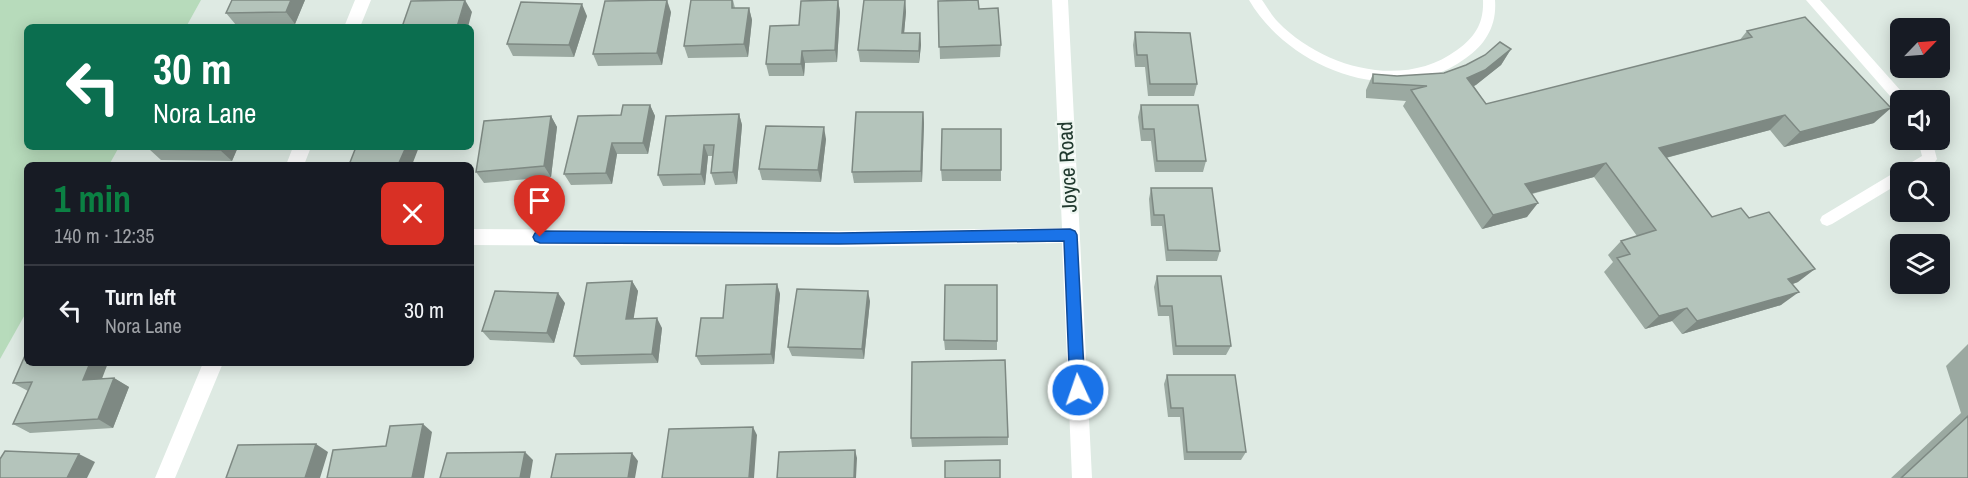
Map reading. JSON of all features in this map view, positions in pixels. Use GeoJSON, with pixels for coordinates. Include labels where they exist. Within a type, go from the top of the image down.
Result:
{"type":"FeatureCollection","features":[{"type":"Feature","properties":{"kind":"street"},"geometry":{"type":"LineString","coordinates":[[353,24],[363,0]]}},
{"type":"Feature","properties":{"kind":"street","name":"Joyce Road"},"geometry":{"type":"LineString","coordinates":[[1060,0],[1082,478]]}},
{"type":"Feature","properties":{"kind":"street"},"geometry":{"type":"LineString","coordinates":[[474,237],[839,238],[1070,235]]}},
{"type":"Feature","properties":{"kind":"street"},"geometry":{"type":"LineString","coordinates":[[165,478],[212,366]]}},
{"type":"Feature","properties":{"kind":"lane"},"geometry":{"type":"LineString","coordinates":[[1255,0],[1267,20],[1279,33],[1312,56],[1353,71],[1396,76],[1434,69],[1465,54],[1484,32],[1489,0]]}},
{"type":"Feature","properties":{"kind":"lane"},"geometry":{"type":"LineString","coordinates":[[1812,0],[1893,90]]}},
{"type":"Feature","properties":{"kind":"lane"},"geometry":{"type":"LineString","coordinates":[[1925,162],[1930,159],[1928,150]]}},
{"type":"Feature","properties":{"kind":"lane"},"geometry":{"type":"LineString","coordinates":[[1827,220],[1890,182]]}},
{"type":"Feature","properties":{"kind":"green space"},"geometry":{"type":"Polygon","coordinates":[[[0,0],[201,0],[188,24],[24,24],[24,150],[117,150],[111,162],[24,162],[24,316],[0,359],[0,0]]]}},
{"type":"Feature","properties":{"kind":"building"},"geometry":{"type":"Polygon","coordinates":[[[232,0],[291,0],[286,12],[226,13],[232,0]]]}},
{"type":"Feature","properties":{"kind":"building"},"geometry":{"type":"Polygon","coordinates":[[[465,0],[458,24],[403,24],[411,1],[465,0]]]}},
{"type":"Feature","properties":{"kind":"building"},"geometry":{"type":"Polygon","coordinates":[[[667,0],[657,53],[593,54],[605,1],[667,0]]]}},
{"type":"Feature","properties":{"kind":"building"},"geometry":{"type":"Polygon","coordinates":[[[691,0],[732,0],[732,8],[749,8],[744,44],[684,46],[691,0]]]}},
{"type":"Feature","properties":{"kind":"building"},"geometry":{"type":"Polygon","coordinates":[[[838,0],[835,50],[802,51],[801,64],[766,64],[770,26],[799,25],[801,1],[838,0]]]}},
{"type":"Feature","properties":{"kind":"building"},"geometry":{"type":"Polygon","coordinates":[[[864,0],[905,0],[902,33],[920,33],[919,51],[858,50],[864,0]]]}},
{"type":"Feature","properties":{"kind":"building"},"geometry":{"type":"Polygon","coordinates":[[[978,0],[979,9],[998,8],[1001,45],[939,47],[938,1],[978,0]]]}},
{"type":"Feature","properties":{"kind":"building"},"geometry":{"type":"Polygon","coordinates":[[[521,2],[582,4],[569,45],[507,44],[521,2]]]}},
{"type":"Feature","properties":{"kind":"building"},"geometry":{"type":"Polygon","coordinates":[[[1805,17],[1890,108],[1800,132],[1785,115],[1659,148],[1712,217],[1741,208],[1749,218],[1769,212],[1815,269],[1788,279],[1799,292],[1697,321],[1687,308],[1659,316],[1617,258],[1630,254],[1621,241],[1656,230],[1606,163],[1525,184],[1538,203],[1493,215],[1411,90],[1427,86],[1373,83],[1373,74],[1397,76],[1444,73],[1485,55],[1500,42],[1511,49],[1485,70],[1467,78],[1486,104],[1752,37],[1747,31],[1805,17]]]}},
{"type":"Feature","properties":{"kind":"building"},"geometry":{"type":"Polygon","coordinates":[[[1135,32],[1190,33],[1197,84],[1150,84],[1147,55],[1137,55],[1135,32]]]}},
{"type":"Feature","properties":{"kind":"building"},"geometry":{"type":"Polygon","coordinates":[[[623,105],[650,105],[643,143],[612,143],[606,173],[564,174],[578,116],[621,115],[623,105]]]}},
{"type":"Feature","properties":{"kind":"building"},"geometry":{"type":"Polygon","coordinates":[[[1141,105],[1198,105],[1206,161],[1157,161],[1154,129],[1143,129],[1141,105]]]}},
{"type":"Feature","properties":{"kind":"building"},"geometry":{"type":"Polygon","coordinates":[[[856,112],[923,112],[921,171],[852,172],[856,112]]]}},
{"type":"Feature","properties":{"kind":"building"},"geometry":{"type":"Polygon","coordinates":[[[739,114],[733,172],[711,173],[714,145],[704,145],[701,174],[658,175],[666,116],[739,114]]]}},
{"type":"Feature","properties":{"kind":"building"},"geometry":{"type":"Polygon","coordinates":[[[551,116],[544,166],[476,172],[484,121],[551,116]]]}},
{"type":"Feature","properties":{"kind":"building"},"geometry":{"type":"Polygon","coordinates":[[[766,126],[824,127],[818,170],[759,169],[766,126]]]}},
{"type":"Feature","properties":{"kind":"building"},"geometry":{"type":"Polygon","coordinates":[[[942,129],[1001,129],[1001,170],[941,170],[942,129]]]}},
{"type":"Feature","properties":{"kind":"building"},"geometry":{"type":"Polygon","coordinates":[[[355,150],[405,150],[399,162],[350,162],[355,150]]]}},
{"type":"Feature","properties":{"kind":"building"},"geometry":{"type":"Polygon","coordinates":[[[1151,188],[1212,188],[1220,251],[1168,250],[1164,215],[1154,215],[1151,188]]]}},
{"type":"Feature","properties":{"kind":"building"},"geometry":{"type":"Polygon","coordinates":[[[1157,276],[1221,276],[1231,346],[1176,346],[1172,306],[1160,306],[1157,276]]]}},
{"type":"Feature","properties":{"kind":"building"},"geometry":{"type":"Polygon","coordinates":[[[632,281],[626,319],[657,318],[652,354],[574,356],[587,283],[632,281]]]}},
{"type":"Feature","properties":{"kind":"building"},"geometry":{"type":"Polygon","coordinates":[[[777,284],[771,354],[696,356],[701,318],[723,318],[726,285],[777,284]]]}},
{"type":"Feature","properties":{"kind":"building"},"geometry":{"type":"Polygon","coordinates":[[[945,285],[997,285],[997,341],[944,340],[945,285]]]}},
{"type":"Feature","properties":{"kind":"building"},"geometry":{"type":"Polygon","coordinates":[[[797,289],[868,291],[862,349],[788,347],[797,289]]]}},
{"type":"Feature","properties":{"kind":"building"},"geometry":{"type":"Polygon","coordinates":[[[495,291],[558,293],[547,333],[482,331],[495,291]]]}},
{"type":"Feature","properties":{"kind":"building"},"geometry":{"type":"Polygon","coordinates":[[[24,358],[24,366],[89,366],[83,380],[114,378],[98,419],[13,424],[32,382],[13,383],[24,358]]]}},
{"type":"Feature","properties":{"kind":"building"},"geometry":{"type":"Polygon","coordinates":[[[1005,360],[1008,437],[911,438],[912,362],[1005,360]]]}},
{"type":"Feature","properties":{"kind":"building"},"geometry":{"type":"Polygon","coordinates":[[[1167,375],[1235,375],[1246,452],[1187,452],[1183,408],[1171,408],[1167,375]]]}},
{"type":"Feature","properties":{"kind":"building"},"geometry":{"type":"Polygon","coordinates":[[[1968,416],[1968,478],[1901,478],[1968,416]]]}},
{"type":"Feature","properties":{"kind":"building"},"geometry":{"type":"Polygon","coordinates":[[[423,424],[412,478],[327,478],[333,450],[386,446],[390,426],[423,424]]]}},
{"type":"Feature","properties":{"kind":"building"},"geometry":{"type":"Polygon","coordinates":[[[753,427],[749,478],[662,478],[669,429],[753,427]]]}},
{"type":"Feature","properties":{"kind":"building"},"geometry":{"type":"Polygon","coordinates":[[[316,444],[305,478],[226,478],[238,445],[316,444]]]}},
{"type":"Feature","properties":{"kind":"building"},"geometry":{"type":"Polygon","coordinates":[[[855,450],[854,478],[777,478],[779,452],[855,450]]]}},
{"type":"Feature","properties":{"kind":"building"},"geometry":{"type":"Polygon","coordinates":[[[5,451],[79,454],[67,478],[0,478],[0,459],[5,451]]]}},
{"type":"Feature","properties":{"kind":"building"},"geometry":{"type":"Polygon","coordinates":[[[525,452],[520,478],[440,478],[447,453],[525,452]]]}},
{"type":"Feature","properties":{"kind":"building"},"geometry":{"type":"Polygon","coordinates":[[[632,453],[628,478],[551,478],[556,454],[632,453]]]}},
{"type":"Feature","properties":{"kind":"building"},"geometry":{"type":"Polygon","coordinates":[[[1000,460],[1000,478],[945,478],[945,461],[1000,460]]]}},
{"type":"Feature","properties":{"kind":"route"},"geometry":{"type":"LineString","coordinates":[[540,237],[839,238],[1070,235],[1078,390]]}}]}
